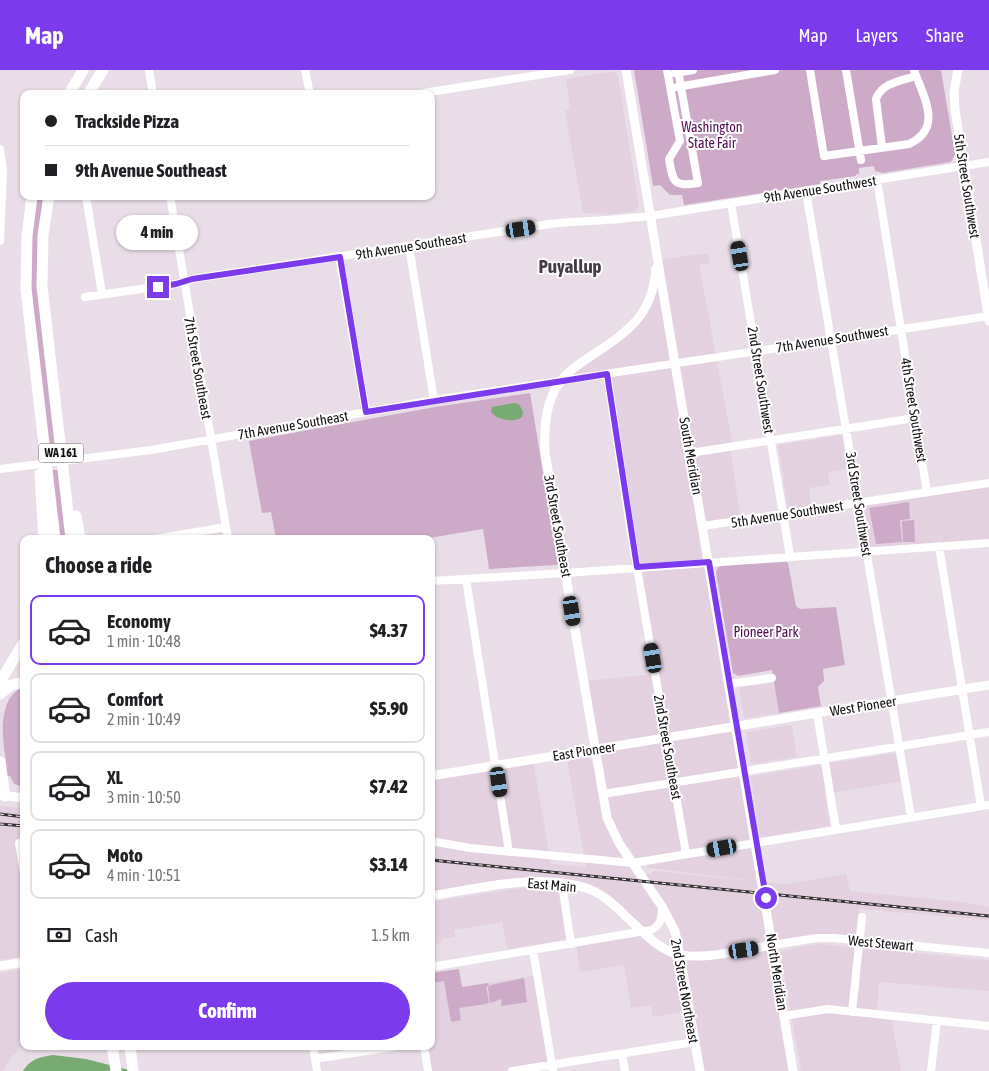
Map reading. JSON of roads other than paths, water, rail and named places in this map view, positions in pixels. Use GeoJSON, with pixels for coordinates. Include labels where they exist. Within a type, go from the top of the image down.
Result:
{"type":"FeatureCollection","features":[{"type":"Feature","properties":{"kind":"highway"},"geometry":{"type":"LineString","coordinates":[[71,90],[83,70]]}},
{"type":"Feature","properties":{"kind":"highway"},"geometry":{"type":"LineString","coordinates":[[90,90],[103,70]]}},
{"type":"Feature","properties":{"kind":"highway","name":"WA 161"},"geometry":{"type":"LineString","coordinates":[[32,200],[26,264],[28,312],[55,535]]}},
{"type":"Feature","properties":{"kind":"highway","name":"WA 161"},"geometry":{"type":"LineString","coordinates":[[48,200],[42,235],[42,286],[71,535]]}},
{"type":"Feature","properties":{"kind":"highway"},"geometry":{"type":"LineString","coordinates":[[51,366],[79,535]]}},
{"type":"Feature","properties":{"kind":"highway"},"geometry":{"type":"LineString","coordinates":[[35,370],[44,535]]}},
{"type":"Feature","properties":{"kind":"highway"},"geometry":{"type":"LineString","coordinates":[[0,682],[20,649]]}},
{"type":"Feature","properties":{"kind":"highway"},"geometry":{"type":"LineString","coordinates":[[0,694],[11,685],[20,683]]}},
{"type":"Feature","properties":{"kind":"highway"},"geometry":{"type":"LineString","coordinates":[[0,762],[3,796]]}},
{"type":"Feature","properties":{"kind":"highway"},"geometry":{"type":"LineString","coordinates":[[113,1050],[116,1071]]}},
{"type":"Feature","properties":{"kind":"highway"},"geometry":{"type":"LineString","coordinates":[[130,1050],[133,1071]]}},
{"type":"Feature","properties":{"kind":"main road","name":"South Meridian"},"geometry":{"type":"LineString","coordinates":[[626,70],[756,843]]}},
{"type":"Feature","properties":{"kind":"main road","name":"5th Street Southwest"},"geometry":{"type":"LineString","coordinates":[[958,70],[954,91],[954,110],[989,318]]}},
{"type":"Feature","properties":{"kind":"main road","name":"3rd Street Southeast"},"geometry":{"type":"LineString","coordinates":[[633,863],[619,844],[607,818],[545,453],[544,424],[553,396],[561,381],[580,363],[628,330],[638,319],[649,300],[653,286],[656,253]]}},
{"type":"Feature","properties":{"kind":"main road","name":"West Pioneer"},"geometry":{"type":"LineString","coordinates":[[736,726],[989,685]]}},
{"type":"Feature","properties":{"kind":"main road","name":"East Pioneer"},"geometry":{"type":"LineString","coordinates":[[435,775],[736,726]]}},
{"type":"Feature","properties":{"kind":"main road"},"geometry":{"type":"LineString","coordinates":[[3,796],[20,798]]}},
{"type":"Feature","properties":{"kind":"main road","name":"North Meridian"},"geometry":{"type":"LineString","coordinates":[[756,843],[794,1071]]}},
{"type":"Feature","properties":{"kind":"main road","name":"2nd Street Northeast"},"geometry":{"type":"LineString","coordinates":[[633,863],[661,904],[674,931],[700,1071]]}},
{"type":"Feature","properties":{"kind":"main road","name":"East Main"},"geometry":{"type":"LineString","coordinates":[[435,895],[518,882],[582,887],[596,892],[662,948],[680,956]]}},
{"type":"Feature","properties":{"kind":"main road"},"geometry":{"type":"LineString","coordinates":[[680,956],[706,956],[773,945]]}},
{"type":"Feature","properties":{"kind":"main road"},"geometry":{"type":"LineString","coordinates":[[0,966],[20,963]]}},
{"type":"Feature","properties":{"kind":"street"},"geometry":{"type":"LineString","coordinates":[[149,70],[152,90]]}},
{"type":"Feature","properties":{"kind":"street"},"geometry":{"type":"LineString","coordinates":[[306,70],[309,90]]}},
{"type":"Feature","properties":{"kind":"street"},"geometry":{"type":"LineString","coordinates":[[435,91],[570,70]]}},
{"type":"Feature","properties":{"kind":"street"},"geometry":{"type":"LineString","coordinates":[[678,71],[698,183],[683,186],[676,183],[672,178],[669,159],[680,141],[668,72],[678,71],[693,70]]}},
{"type":"Feature","properties":{"kind":"street"},"geometry":{"type":"LineString","coordinates":[[670,88],[775,70]]}},
{"type":"Feature","properties":{"kind":"street"},"geometry":{"type":"LineString","coordinates":[[810,70],[824,156],[909,144],[924,135],[928,127],[928,110],[915,73],[886,86],[878,94],[876,99],[882,147]]}},
{"type":"Feature","properties":{"kind":"street"},"geometry":{"type":"LineString","coordinates":[[846,70],[861,160]]}},
{"type":"Feature","properties":{"kind":"street"},"geometry":{"type":"LineString","coordinates":[[0,150],[2,187],[0,240]]}},
{"type":"Feature","properties":{"kind":"street","name":"9th Avenue Southwest"},"geometry":{"type":"LineString","coordinates":[[650,216],[989,162]]}},
{"type":"Feature","properties":{"kind":"street","name":"4th Street Southwest"},"geometry":{"type":"LineString","coordinates":[[877,180],[927,492]]}},
{"type":"Feature","properties":{"kind":"street","name":"3rd Street Southwest"},"geometry":{"type":"LineString","coordinates":[[806,192],[911,817]]}},
{"type":"Feature","properties":{"kind":"street"},"geometry":{"type":"LineString","coordinates":[[87,200],[102,294]]}},
{"type":"Feature","properties":{"kind":"street","name":"7th Street Southeast"},"geometry":{"type":"LineString","coordinates":[[171,200],[227,535]]}},
{"type":"Feature","properties":{"kind":"street","name":"2nd Street Southwest"},"geometry":{"type":"LineString","coordinates":[[731,203],[790,556]]}},
{"type":"Feature","properties":{"kind":"street","name":"9th Avenue Southeast"},"geometry":{"type":"LineString","coordinates":[[85,297],[550,224],[620,220],[650,216]]}},
{"type":"Feature","properties":{"kind":"street"},"geometry":{"type":"LineString","coordinates":[[409,246],[434,400]]}},
{"type":"Feature","properties":{"kind":"street"},"geometry":{"type":"LineString","coordinates":[[340,257],[366,412]]}},
{"type":"Feature","properties":{"kind":"street","name":"7th Avenue Southwest"},"geometry":{"type":"LineString","coordinates":[[675,363],[901,329],[989,318]]}},
{"type":"Feature","properties":{"kind":"street","name":"7th Avenue Southeast"},"geometry":{"type":"LineString","coordinates":[[0,469],[152,450],[434,400],[675,363]]}},
{"type":"Feature","properties":{"kind":"street","name":"2nd Street Southeast"},"geometry":{"type":"LineString","coordinates":[[607,374],[637,567],[686,854]]}},
{"type":"Feature","properties":{"kind":"street"},"geometry":{"type":"LineString","coordinates":[[690,453],[915,418]]}},
{"type":"Feature","properties":{"kind":"street","name":"5th Avenue Southwest"},"geometry":{"type":"LineString","coordinates":[[703,526],[989,483]]}},
{"type":"Feature","properties":{"kind":"street"},"geometry":{"type":"LineString","coordinates":[[179,535],[226,527]]}},
{"type":"Feature","properties":{"kind":"street"},"geometry":{"type":"LineString","coordinates":[[435,581],[989,543]]}},
{"type":"Feature","properties":{"kind":"street"},"geometry":{"type":"LineString","coordinates":[[435,842],[509,852],[633,863],[985,805],[970,735],[938,546]]}},
{"type":"Feature","properties":{"kind":"street"},"geometry":{"type":"LineString","coordinates":[[466,579],[497,765],[509,852]]}},
{"type":"Feature","properties":{"kind":"street"},"geometry":{"type":"LineString","coordinates":[[729,684],[772,678]]}},
{"type":"Feature","properties":{"kind":"street"},"geometry":{"type":"LineString","coordinates":[[817,713],[836,830]]}},
{"type":"Feature","properties":{"kind":"street"},"geometry":{"type":"LineString","coordinates":[[603,794],[989,732]]}},
{"type":"Feature","properties":{"kind":"street"},"geometry":{"type":"LineString","coordinates":[[19,843],[20,849]]}},
{"type":"Feature","properties":{"kind":"street"},"geometry":{"type":"LineString","coordinates":[[562,884],[571,944]]}},
{"type":"Feature","properties":{"kind":"street"},"geometry":{"type":"LineString","coordinates":[[435,966],[651,930],[659,923],[662,917],[661,904]]}},
{"type":"Feature","properties":{"kind":"street"},"geometry":{"type":"LineString","coordinates":[[852,1012],[862,917]]}},
{"type":"Feature","properties":{"kind":"street","name":"West Stewart"},"geometry":{"type":"LineString","coordinates":[[773,945],[817,938],[859,940],[989,953]]}},
{"type":"Feature","properties":{"kind":"street"},"geometry":{"type":"LineString","coordinates":[[533,950],[552,1068]]}},
{"type":"Feature","properties":{"kind":"street"},"geometry":{"type":"LineString","coordinates":[[784,1016],[828,1009],[989,1026]]}},
{"type":"Feature","properties":{"kind":"street"},"geometry":{"type":"LineString","coordinates":[[931,1071],[937,1021]]}},
{"type":"Feature","properties":{"kind":"street"},"geometry":{"type":"LineString","coordinates":[[512,1071],[552,1068],[695,1042]]}},
{"type":"Feature","properties":{"kind":"street"},"geometry":{"type":"LineString","coordinates":[[314,1050],[317,1071]]}},
{"type":"Feature","properties":{"kind":"street"},"geometry":{"type":"LineString","coordinates":[[315,1060],[374,1050]]}},
{"type":"Feature","properties":{"kind":"street"},"geometry":{"type":"LineString","coordinates":[[425,1050],[428,1071]]}},
{"type":"Feature","properties":{"kind":"street"},"geometry":{"type":"LineString","coordinates":[[622,1054],[625,1071]]}},
{"type":"Feature","properties":{"kind":"railway"},"geometry":{"type":"LineString","coordinates":[[0,814],[20,816]]}},
{"type":"Feature","properties":{"kind":"railway"},"geometry":{"type":"LineString","coordinates":[[0,824],[20,826]]}},
{"type":"Feature","properties":{"kind":"railway"},"geometry":{"type":"LineString","coordinates":[[435,860],[989,916]]}},
{"type":"Feature","properties":{"kind":"district","name":"Puyallup"},"geometry":{"type":"Point","coordinates":[570,266]}},
{"type":"Feature","properties":{"kind":"park label","name":"Washington State Fair"},"geometry":{"type":"Point","coordinates":[712,136]}},
{"type":"Feature","properties":{"kind":"park label","name":"Pioneer Park"},"geometry":{"type":"Point","coordinates":[766,632]}}]}
